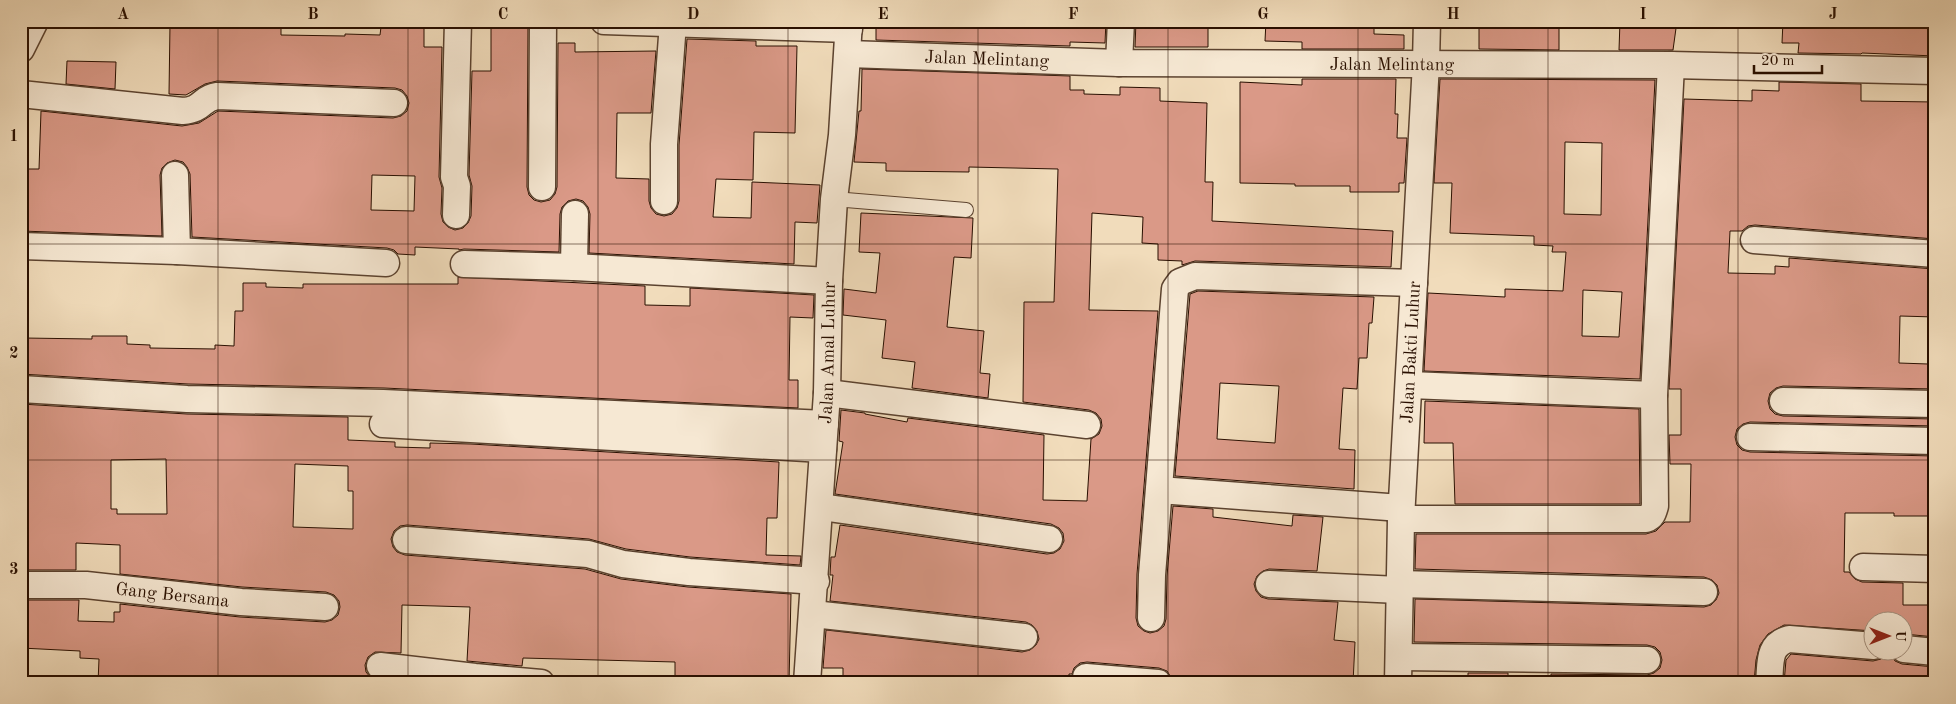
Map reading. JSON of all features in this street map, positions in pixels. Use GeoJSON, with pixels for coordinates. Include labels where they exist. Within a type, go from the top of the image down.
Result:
{"type":"FeatureCollection","features":[{"type":"Feature","properties":{"kind":"street"},"geometry":{"type":"LineString","coordinates":[[21,49],[35,21]]}},
{"type":"Feature","properties":{"kind":"street"},"geometry":{"type":"LineString","coordinates":[[456,215],[457,186],[454,177],[458,21]]}},
{"type":"Feature","properties":{"kind":"street"},"geometry":{"type":"LineString","coordinates":[[542,187],[541,71],[543,21]]}},
{"type":"Feature","properties":{"kind":"street","name":"Jalan Melintang"},"geometry":{"type":"LineString","coordinates":[[604,21],[700,22],[849,35],[1119,63],[1671,65],[1935,71]]}},
{"type":"Feature","properties":{"kind":"street"},"geometry":{"type":"LineString","coordinates":[[1119,63],[1121,21]]}},
{"type":"Feature","properties":{"kind":"street","name":"Jalan Bakti Luhur"},"geometry":{"type":"LineString","coordinates":[[1398,683],[1401,514],[1410,385],[1427,21]]}},
{"type":"Feature","properties":{"kind":"street"},"geometry":{"type":"LineString","coordinates":[[664,201],[664,144],[673,23]]}},
{"type":"Feature","properties":{"kind":"street","name":"Jalan Amal Luhur"},"geometry":{"type":"LineString","coordinates":[[807,683],[821,508],[827,393],[828,281],[834,199],[842,135],[849,35]]}},
{"type":"Feature","properties":{"kind":"street"},"geometry":{"type":"LineString","coordinates":[[1159,490],[1401,514],[1650,518],[1654,506],[1654,395],[1671,65]]}},
{"type":"Feature","properties":{"kind":"street"},"geometry":{"type":"LineString","coordinates":[[21,94],[183,111],[194,110],[211,97],[217,96],[394,103]]}},
{"type":"Feature","properties":{"kind":"street"},"geometry":{"type":"LineString","coordinates":[[175,175],[177,251]]}},
{"type":"Feature","properties":{"kind":"street"},"geometry":{"type":"LineString","coordinates":[[574,267],[575,214]]}},
{"type":"Feature","properties":{"kind":"street"},"geometry":{"type":"LineString","coordinates":[[1754,240],[1935,254]]}},
{"type":"Feature","properties":{"kind":"street"},"geometry":{"type":"LineString","coordinates":[[21,246],[177,251],[386,262]]}},
{"type":"Feature","properties":{"kind":"street"},"geometry":{"type":"LineString","coordinates":[[464,264],[574,267],[828,281]]}},
{"type":"Feature","properties":{"kind":"street"},"geometry":{"type":"LineString","coordinates":[[1151,618],[1152,575],[1176,289],[1180,282],[1195,276],[1414,283]]}},
{"type":"Feature","properties":{"kind":"street"},"geometry":{"type":"LineString","coordinates":[[1410,385],[1654,395]]}},
{"type":"Feature","properties":{"kind":"street"},"geometry":{"type":"LineString","coordinates":[[21,389],[186,399],[393,404],[824,437]]}},
{"type":"Feature","properties":{"kind":"street"},"geometry":{"type":"LineString","coordinates":[[827,393],[1087,425]]}},
{"type":"Feature","properties":{"kind":"street"},"geometry":{"type":"LineString","coordinates":[[1783,401],[1935,404]]}},
{"type":"Feature","properties":{"kind":"street"},"geometry":{"type":"LineString","coordinates":[[383,424],[824,437]]}},
{"type":"Feature","properties":{"kind":"street"},"geometry":{"type":"LineString","coordinates":[[1750,437],[1935,442]]}},
{"type":"Feature","properties":{"kind":"street"},"geometry":{"type":"LineString","coordinates":[[821,508],[1049,539]]}},
{"type":"Feature","properties":{"kind":"street"},"geometry":{"type":"LineString","coordinates":[[406,540],[588,554],[623,564],[689,572],[816,581]]}},
{"type":"Feature","properties":{"kind":"street"},"geometry":{"type":"LineString","coordinates":[[1863,567],[1935,569]]}},
{"type":"Feature","properties":{"kind":"street"},"geometry":{"type":"LineString","coordinates":[[1269,584],[1704,592]]}},
{"type":"Feature","properties":{"kind":"street","name":"Gang Bersama"},"geometry":{"type":"LineString","coordinates":[[21,585],[86,585],[242,602],[325,607]]}},
{"type":"Feature","properties":{"kind":"street"},"geometry":{"type":"LineString","coordinates":[[812,614],[1024,637]]}},
{"type":"Feature","properties":{"kind":"street"},"geometry":{"type":"LineString","coordinates":[[1768,683],[1773,650],[1776,644],[1781,641],[1788,639],[1864,645]]}},
{"type":"Feature","properties":{"kind":"street"},"geometry":{"type":"LineString","coordinates":[[1914,650],[1935,652]]}},
{"type":"Feature","properties":{"kind":"street"},"geometry":{"type":"LineString","coordinates":[[1399,657],[1648,660]]}},
{"type":"Feature","properties":{"kind":"street"},"geometry":{"type":"LineString","coordinates":[[380,666],[475,678],[541,683]]}},
{"type":"Feature","properties":{"kind":"street"},"geometry":{"type":"LineString","coordinates":[[1086,677],[1124,682],[1158,683]]}},
{"type":"Feature","properties":{"kind":"lane"},"geometry":{"type":"LineString","coordinates":[[834,199],[966,210]]}},
{"type":"Feature","properties":{"kind":"building"},"geometry":{"type":"Polygon","coordinates":[[[207,21],[281,21],[281,35],[380,35],[381,27],[424,28],[424,47],[442,47],[439,177],[442,188],[441,214],[443,222],[455,230],[463,228],[471,216],[472,186],[469,175],[472,71],[491,71],[491,27],[528,27],[527,187],[529,195],[534,200],[541,202],[550,200],[555,194],[557,187],[558,43],[575,43],[575,52],[656,51],[651,113],[617,113],[616,178],[649,179],[649,201],[651,208],[656,214],[664,216],[672,214],[677,208],[679,201],[679,145],[687,39],[756,41],[756,46],[797,46],[795,133],[754,132],[753,180],[716,179],[713,217],[751,218],[752,182],[820,185],[817,223],[795,222],[794,264],[589,253],[590,214],[588,207],[583,201],[576,199],[568,201],[562,207],[560,214],[559,252],[415,247],[415,255],[398,254],[394,250],[387,248],[192,237],[190,174],[183,162],[175,160],[167,163],[162,168],[160,175],[162,236],[21,231],[21,169],[39,169],[41,111],[182,126],[199,123],[218,111],[393,118],[401,116],[407,111],[409,103],[407,96],[402,90],[395,88],[217,81],[205,84],[186,95],[169,94],[170,24],[207,24],[207,21]],[[372,175],[371,210],[414,211],[415,176],[372,175]]]}},
{"type":"Feature","properties":{"kind":"building"},"geometry":{"type":"Polygon","coordinates":[[[876,21],[1106,21],[1105,43],[1070,42],[1070,46],[876,40],[876,21]]]}},
{"type":"Feature","properties":{"kind":"building"},"geometry":{"type":"Polygon","coordinates":[[[1136,21],[1208,21],[1208,47],[1135,47],[1136,21]]]}},
{"type":"Feature","properties":{"kind":"building"},"geometry":{"type":"Polygon","coordinates":[[[1266,21],[1374,21],[1374,34],[1404,35],[1404,49],[1302,49],[1302,42],[1265,41],[1266,21]]]}},
{"type":"Feature","properties":{"kind":"building"},"geometry":{"type":"Polygon","coordinates":[[[1479,21],[1559,21],[1559,50],[1479,49],[1479,21]]]}},
{"type":"Feature","properties":{"kind":"building"},"geometry":{"type":"Polygon","coordinates":[[[1620,21],[1677,21],[1673,50],[1619,50],[1620,21]]]}},
{"type":"Feature","properties":{"kind":"building"},"geometry":{"type":"Polygon","coordinates":[[[1783,21],[1935,21],[1935,56],[1798,53],[1799,43],[1782,43],[1783,21]]]}},
{"type":"Feature","properties":{"kind":"building"},"geometry":{"type":"Polygon","coordinates":[[[67,61],[116,62],[115,89],[66,84],[67,61]]]}},
{"type":"Feature","properties":{"kind":"building"},"geometry":{"type":"Polygon","coordinates":[[[862,69],[1070,76],[1070,90],[1084,90],[1084,94],[1120,95],[1120,87],[1160,88],[1160,101],[1207,103],[1205,182],[1213,182],[1212,221],[1393,231],[1391,267],[1195,261],[1182,265],[1182,261],[1158,260],[1158,244],[1142,243],[1143,217],[1092,213],[1089,310],[1158,311],[1137,574],[1136,618],[1138,626],[1150,633],[1158,631],[1164,626],[1173,506],[1213,509],[1213,517],[1292,526],[1293,515],[1323,517],[1317,571],[1269,569],[1257,576],[1254,584],[1256,591],[1261,597],[1268,599],[1338,602],[1334,640],[1355,642],[1353,683],[1274,680],[1274,683],[1236,683],[1172,679],[1167,671],[1159,668],[1087,662],[1080,663],[1074,668],[1072,674],[1069,674],[1069,683],[843,683],[843,668],[823,668],[826,630],[1022,652],[1030,650],[1039,639],[1037,631],[1026,622],[830,601],[833,575],[830,575],[831,557],[835,557],[840,525],[1047,554],[1054,553],[1060,549],[1064,541],[1063,533],[1059,528],[1051,524],[835,494],[843,442],[839,441],[841,410],[907,422],[908,418],[1044,435],[1043,500],[1087,501],[1091,439],[1099,434],[1102,426],[1101,419],[1096,413],[1089,410],[1023,402],[1024,302],[1054,302],[1058,169],[969,167],[969,172],[886,171],[886,163],[854,162],[859,111],[861,111],[862,69]]]}},
{"type":"Feature","properties":{"kind":"building"},"geometry":{"type":"Polygon","coordinates":[[[1302,79],[1396,79],[1395,114],[1398,114],[1397,138],[1407,138],[1404,183],[1399,183],[1399,192],[1350,192],[1350,186],[1240,183],[1240,82],[1302,85],[1302,79]]]}},
{"type":"Feature","properties":{"kind":"building"},"geometry":{"type":"Polygon","coordinates":[[[1440,79],[1655,80],[1640,379],[1424,371],[1428,293],[1505,297],[1505,289],[1563,291],[1566,252],[1552,252],[1553,246],[1534,245],[1534,236],[1450,233],[1452,183],[1434,183],[1440,79]],[[1565,142],[1564,214],[1601,215],[1602,143],[1565,142]],[[1583,290],[1582,336],[1619,337],[1622,292],[1583,290]]]}},
{"type":"Feature","properties":{"kind":"building"},"geometry":{"type":"Polygon","coordinates":[[[1779,82],[1861,84],[1861,101],[1935,102],[1935,159],[1933,159],[1932,207],[1935,207],[1935,239],[1748,226],[1742,231],[1730,231],[1728,273],[1775,274],[1775,266],[1789,267],[1789,258],[1935,269],[1935,317],[1900,316],[1899,363],[1935,366],[1935,389],[1783,386],[1776,388],[1770,393],[1768,401],[1770,409],[1775,414],[1783,416],[1935,419],[1935,426],[1750,422],[1743,424],[1737,429],[1735,437],[1737,445],[1742,450],[1750,452],[1935,456],[1934,516],[1894,516],[1894,513],[1845,513],[1844,572],[1849,572],[1855,579],[1862,582],[1903,583],[1903,605],[1935,605],[1935,637],[1914,635],[1914,612],[1864,612],[1864,630],[1784,625],[1768,634],[1760,645],[1756,660],[1754,683],[1551,683],[1551,674],[1647,675],[1654,673],[1660,668],[1662,660],[1660,652],[1655,647],[1647,645],[1414,642],[1415,599],[1704,607],[1711,605],[1716,600],[1719,593],[1717,585],[1712,580],[1704,577],[1415,569],[1416,534],[1646,534],[1656,531],[1665,522],[1690,522],[1691,464],[1670,464],[1669,435],[1681,435],[1681,389],[1669,389],[1684,99],[1752,101],[1752,90],[1779,91],[1779,82]]]}},
{"type":"Feature","properties":{"kind":"building"},"geometry":{"type":"Polygon","coordinates":[[[861,213],[973,218],[971,258],[954,257],[947,327],[984,331],[980,373],[990,374],[988,398],[912,388],[915,362],[882,358],[886,320],[843,315],[844,289],[876,293],[880,253],[859,252],[861,213]]]}},
{"type":"Feature","properties":{"kind":"building"},"geometry":{"type":"Polygon","coordinates":[[[458,277],[645,286],[645,305],[690,306],[690,288],[814,295],[813,318],[790,317],[789,380],[798,380],[798,408],[384,388],[188,384],[21,374],[21,344],[24,344],[24,338],[92,339],[92,336],[127,336],[127,344],[150,345],[150,348],[215,349],[215,345],[234,346],[235,311],[243,311],[243,283],[266,283],[266,287],[303,288],[303,284],[458,284],[458,277]]]}},
{"type":"Feature","properties":{"kind":"building"},"geometry":{"type":"Polygon","coordinates":[[[1198,291],[1374,297],[1372,323],[1369,323],[1367,358],[1359,358],[1357,389],[1343,388],[1339,449],[1355,450],[1354,489],[1175,476],[1190,294],[1198,291]],[[1220,383],[1217,439],[1275,443],[1279,386],[1220,383]]]}},
{"type":"Feature","properties":{"kind":"building"},"geometry":{"type":"Polygon","coordinates":[[[1425,401],[1639,409],[1640,504],[1455,504],[1453,443],[1424,443],[1425,401]]]}},
{"type":"Feature","properties":{"kind":"building"},"geometry":{"type":"Polygon","coordinates":[[[21,404],[187,414],[348,417],[348,440],[395,442],[395,447],[430,448],[430,443],[471,444],[779,462],[777,518],[767,518],[766,555],[801,556],[800,565],[690,557],[626,549],[589,539],[407,525],[400,526],[394,531],[391,539],[393,547],[397,552],[405,555],[585,569],[621,579],[688,587],[791,594],[789,683],[675,683],[675,662],[523,658],[522,666],[467,661],[470,607],[402,605],[401,653],[375,652],[368,657],[365,665],[366,672],[371,678],[394,683],[98,683],[99,659],[80,658],[80,651],[21,648],[21,600],[79,600],[78,621],[114,622],[114,612],[120,612],[120,604],[240,617],[325,622],[332,620],[338,615],[339,601],[334,595],[326,592],[242,587],[120,574],[120,545],[76,543],[76,570],[21,570],[21,404]],[[166,459],[111,460],[111,509],[117,509],[117,514],[167,514],[166,459]],[[295,464],[293,527],[353,529],[353,491],[348,491],[348,466],[295,464]]]}},
{"type":"Feature","properties":{"kind":"building"},"geometry":{"type":"Polygon","coordinates":[[[1791,654],[1864,660],[1864,662],[1897,662],[1935,667],[1935,683],[1784,683],[1786,660],[1791,654]]]}},
{"type":"Feature","properties":{"kind":"building"},"geometry":{"type":"Polygon","coordinates":[[[1468,673],[1508,673],[1508,683],[1468,683],[1468,673]]]}}]}
